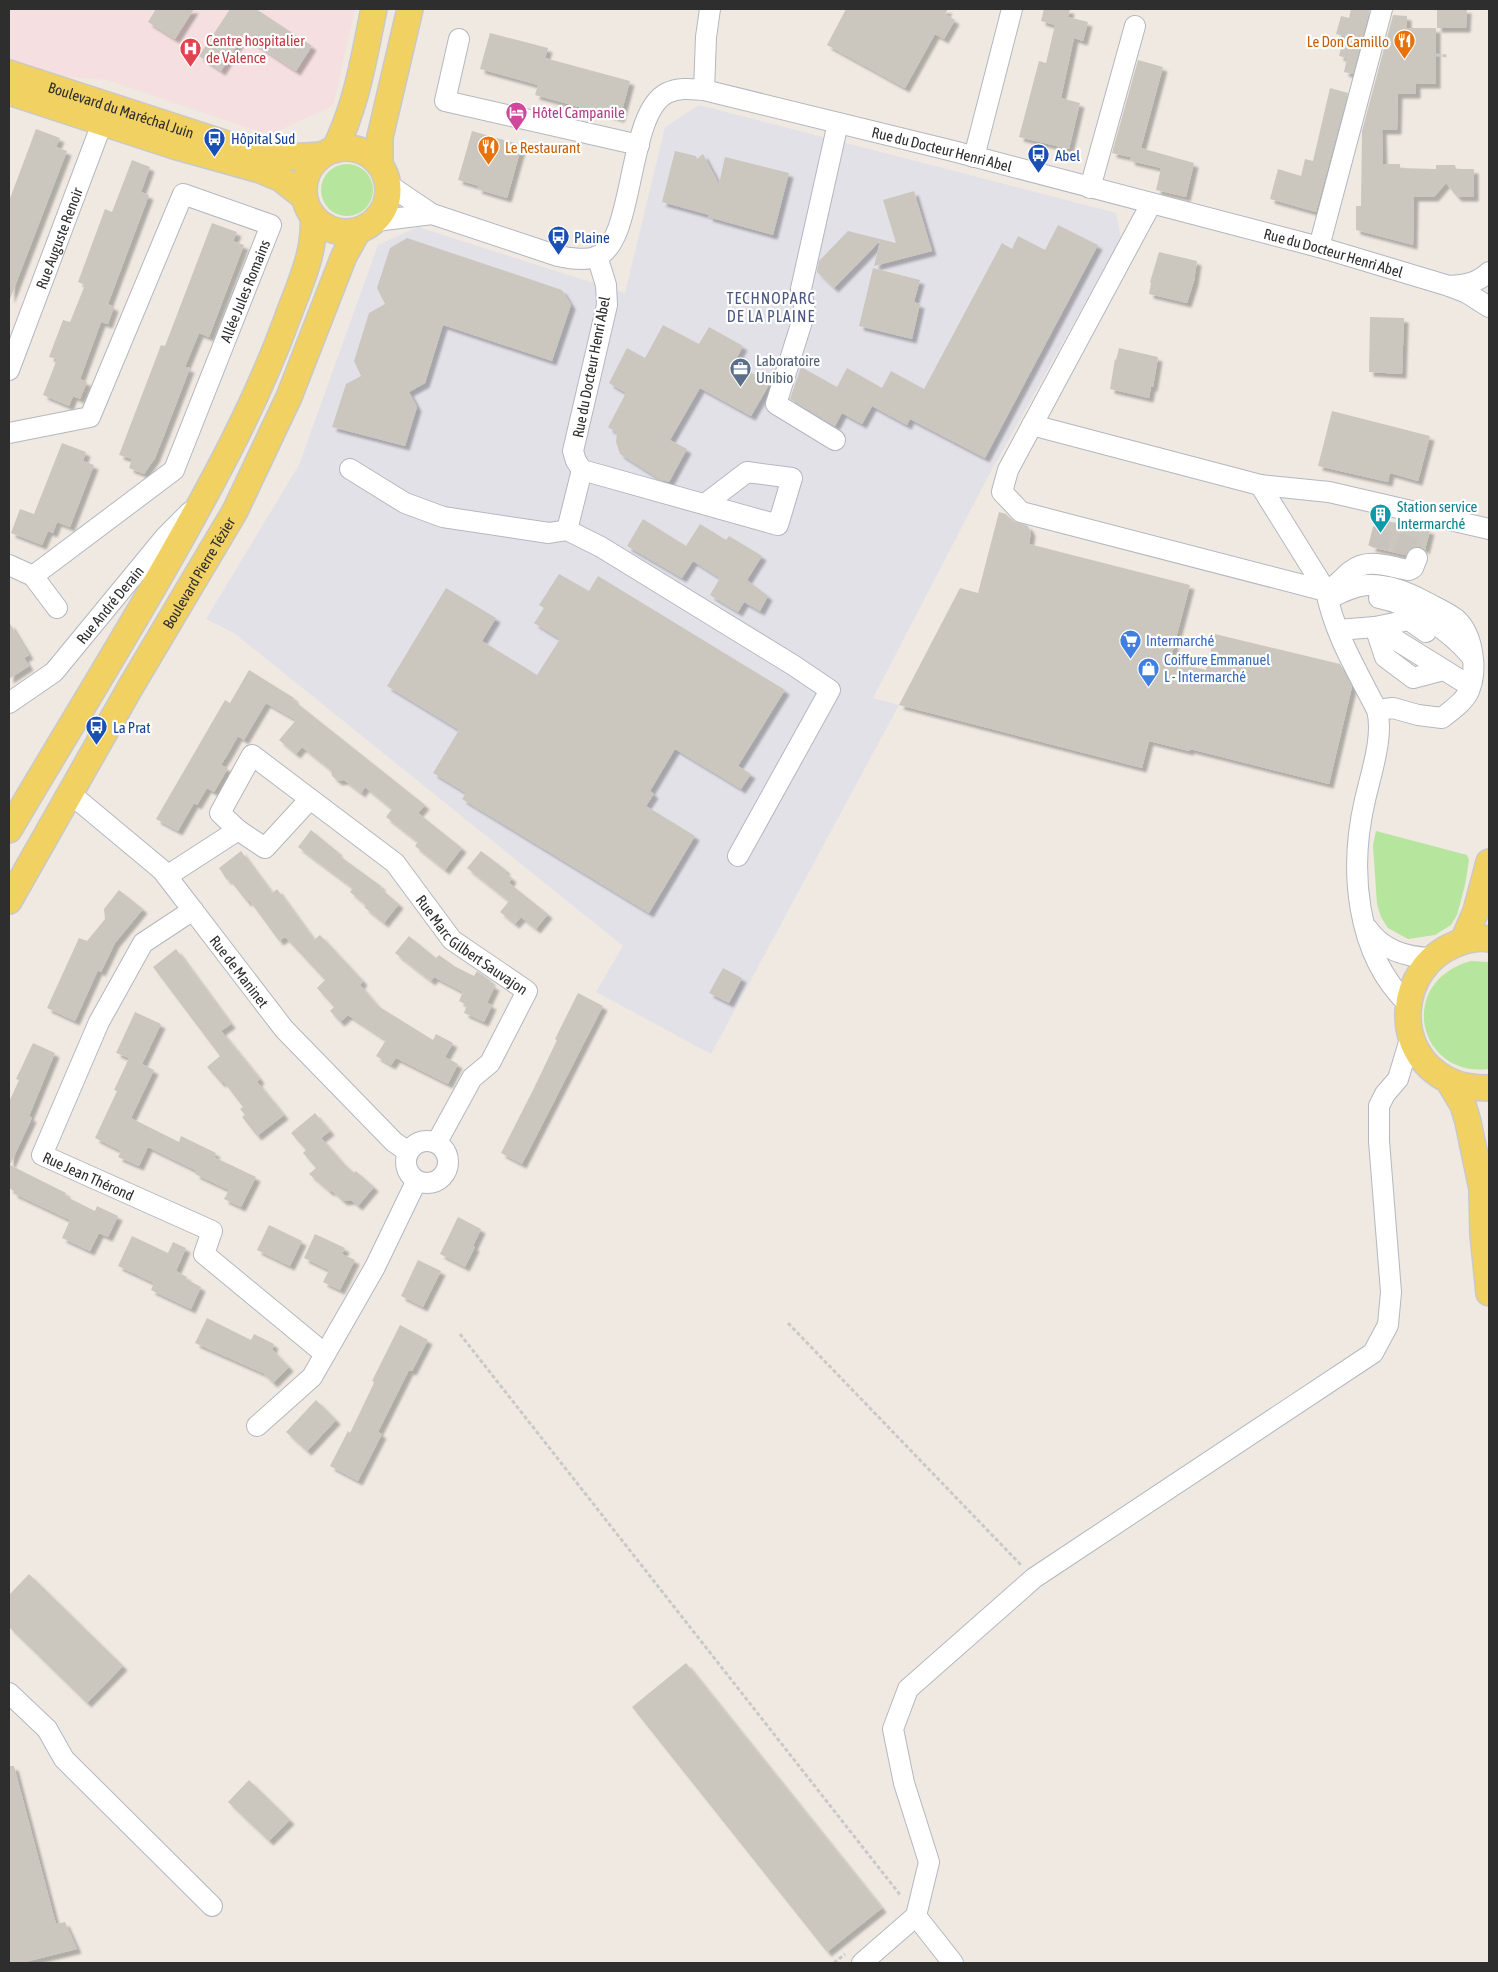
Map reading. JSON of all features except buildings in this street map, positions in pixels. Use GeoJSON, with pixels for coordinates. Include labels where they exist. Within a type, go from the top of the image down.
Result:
{"type":"FeatureCollection","features":[{"type":"Feature","properties":{"kind":"main road"},"geometry":{"type":"LineString","coordinates":[[9,830],[104,672],[204,498],[252,406],[277,346],[313,244],[304,181],[310,167],[328,152],[345,127],[354,98],[374,9]]}},
{"type":"Feature","properties":{"kind":"main road"},"geometry":{"type":"LineString","coordinates":[[309,207],[326,228],[342,233],[367,226],[384,210],[388,198],[380,137],[410,9]]}},
{"type":"Feature","properties":{"kind":"main road","name":"Boulevard du Maréchal Juin"},"geometry":{"type":"LineString","coordinates":[[9,73],[106,114],[281,179],[309,207]]}},
{"type":"Feature","properties":{"kind":"main road","name":"Boulevard du Maréchal Juin"},"geometry":{"type":"LineString","coordinates":[[9,92],[106,114],[258,154],[288,157],[328,152]]}},
{"type":"Feature","properties":{"kind":"main road"},"geometry":{"type":"LineString","coordinates":[[328,152],[346,148],[359,150],[371,156],[384,175]]}},
{"type":"Feature","properties":{"kind":"main road","name":"Boulevard Pierre Tézier"},"geometry":{"type":"LineString","coordinates":[[9,901],[68,795],[235,511],[288,397],[344,256],[367,226]]}},
{"type":"Feature","properties":{"kind":"main road"},"geometry":{"type":"LineString","coordinates":[[1463,941],[1476,911],[1489,862]]}},
{"type":"Feature","properties":{"kind":"main road"},"geometry":{"type":"LineString","coordinates":[[1488,1286],[1483,1234],[1482,1188],[1468,1122],[1463,1105],[1441,1075],[1420,1055],[1411,1036],[1408,1004],[1412,987],[1420,972],[1432,958],[1446,948],[1463,941],[1489,939]]}},
{"type":"Feature","properties":{"kind":"main road"},"geometry":{"type":"LineString","coordinates":[[1441,1075],[1468,1087],[1489,1088]]}},
{"type":"Feature","properties":{"kind":"main road"},"geometry":{"type":"LineString","coordinates":[[1482,1188],[1489,1149]]}},
{"type":"Feature","properties":{"kind":"street"},"geometry":{"type":"LineString","coordinates":[[704,90],[706,37],[710,9]]}},
{"type":"Feature","properties":{"kind":"street"},"geometry":{"type":"LineString","coordinates":[[974,157],[1012,9]]}},
{"type":"Feature","properties":{"kind":"street"},"geometry":{"type":"LineString","coordinates":[[1319,247],[1382,9]]}},
{"type":"Feature","properties":{"kind":"street"},"geometry":{"type":"LineString","coordinates":[[1090,188],[1134,26]]}},
{"type":"Feature","properties":{"kind":"street"},"geometry":{"type":"LineString","coordinates":[[459,39],[445,101],[639,145]]}},
{"type":"Feature","properties":{"kind":"street","name":"Rue du Docteur Henri Abel"},"geometry":{"type":"LineString","coordinates":[[582,470],[576,461],[573,451],[606,304],[606,285],[597,256],[606,250],[614,238],[621,221],[649,112],[661,97],[673,91],[686,89],[704,90],[974,157],[1319,247],[1449,286],[1467,293],[1489,307]]}},
{"type":"Feature","properties":{"kind":"street","name":"Rue Auguste Renoir"},"geometry":{"type":"LineString","coordinates":[[9,370],[106,114]]}},
{"type":"Feature","properties":{"kind":"street"},"geometry":{"type":"LineString","coordinates":[[835,440],[776,404],[805,312],[801,289],[838,123]]}},
{"type":"Feature","properties":{"kind":"street"},"geometry":{"type":"LineString","coordinates":[[384,175],[432,214],[558,256],[575,259],[597,256]]}},
{"type":"Feature","properties":{"kind":"street","name":"Allée Jules Romains"},"geometry":{"type":"LineString","coordinates":[[9,434],[90,418],[183,194],[271,225],[174,470],[33,576]]}},
{"type":"Feature","properties":{"kind":"street"},"geometry":{"type":"LineString","coordinates":[[1152,204],[1008,470],[1002,492],[1021,512],[1328,600],[1375,597],[1396,601],[1445,631],[1462,645],[1473,661],[1470,690],[1457,706],[1442,718],[1418,715],[1393,708],[1377,710]]}},
{"type":"Feature","properties":{"kind":"street"},"geometry":{"type":"LineString","coordinates":[[367,226],[390,218],[432,214]]}},
{"type":"Feature","properties":{"kind":"street","name":"Rue du Docteur Henri Abel"},"geometry":{"type":"LineString","coordinates":[[1449,286],[1466,286],[1480,280],[1489,272]]}},
{"type":"Feature","properties":{"kind":"street"},"geometry":{"type":"LineString","coordinates":[[1032,425],[1260,485],[1329,492],[1406,517],[1489,529]]}},
{"type":"Feature","properties":{"kind":"street"},"geometry":{"type":"LineString","coordinates":[[350,469],[405,503],[443,517],[549,533],[567,530],[601,547],[830,690],[738,856]]}},
{"type":"Feature","properties":{"kind":"street"},"geometry":{"type":"LineString","coordinates":[[567,530],[582,470],[705,504]]}},
{"type":"Feature","properties":{"kind":"street"},"geometry":{"type":"LineString","coordinates":[[1260,485],[1328,600],[1338,630],[1377,710],[1380,721],[1375,757],[1359,826],[1356,854],[1357,882],[1369,943],[1376,962],[1388,982],[1408,1004]]}},
{"type":"Feature","properties":{"kind":"street","name":"Rue André Derain"},"geometry":{"type":"LineString","coordinates":[[9,703],[54,672],[165,537],[204,498]]}},
{"type":"Feature","properties":{"kind":"street"},"geometry":{"type":"LineString","coordinates":[[1328,600],[1334,588],[1355,568],[1393,559]]}},
{"type":"Feature","properties":{"kind":"street"},"geometry":{"type":"LineString","coordinates":[[9,565],[33,576],[57,608]]}},
{"type":"Feature","properties":{"kind":"street"},"geometry":{"type":"LineString","coordinates":[[1338,630],[1375,627],[1409,620],[1473,661]]}},
{"type":"Feature","properties":{"kind":"street"},"geometry":{"type":"LineString","coordinates":[[1375,627],[1470,686]]}},
{"type":"Feature","properties":{"kind":"street","name":"Rue Marc Gilbert Sauvajon"},"geometry":{"type":"LineString","coordinates":[[310,799],[265,848],[238,830],[220,813],[252,756],[310,799],[395,863],[452,940],[527,991],[490,1063],[472,1078],[437,1142]]}},
{"type":"Feature","properties":{"kind":"street","name":"Rue de Maninet"},"geometry":{"type":"LineString","coordinates":[[68,795],[78,800],[162,870],[284,1028],[394,1142],[407,1151]]}},
{"type":"Feature","properties":{"kind":"street"},"geometry":{"type":"LineString","coordinates":[[167,876],[238,830]]}},
{"type":"Feature","properties":{"kind":"street","name":"Rue Jean Thérond"},"geometry":{"type":"LineString","coordinates":[[193,910],[143,943],[99,1022],[42,1155],[212,1231],[204,1254],[325,1354]]}},
{"type":"Feature","properties":{"kind":"street"},"geometry":{"type":"LineString","coordinates":[[1366,926],[1378,942],[1385,947],[1414,958],[1432,958]]}},
{"type":"Feature","properties":{"kind":"street"},"geometry":{"type":"LineString","coordinates":[[862,1963],[916,1916],[929,1862],[904,1783],[893,1729],[908,1689],[1034,1578],[1373,1353],[1388,1326],[1391,1292],[1379,1149],[1379,1106],[1385,1094],[1398,1079],[1411,1036]]}},
{"type":"Feature","properties":{"kind":"street"},"geometry":{"type":"LineString","coordinates":[[1398,1079],[1412,1073],[1441,1075]]}},
{"type":"Feature","properties":{"kind":"street"},"geometry":{"type":"LineString","coordinates":[[420,1140],[437,1142],[448,1156],[447,1173],[433,1184],[416,1182],[405,1169],[407,1151],[420,1140]]}},
{"type":"Feature","properties":{"kind":"street"},"geometry":{"type":"LineString","coordinates":[[257,1426],[312,1377],[375,1267],[416,1182]]}},
{"type":"Feature","properties":{"kind":"street"},"geometry":{"type":"LineString","coordinates":[[9,1693],[47,1729],[64,1760],[212,1906]]}},
{"type":"Feature","properties":{"kind":"street"},"geometry":{"type":"LineString","coordinates":[[916,1916],[953,1963]]}},
{"type":"Feature","properties":{"kind":"path"},"geometry":{"type":"LineString","coordinates":[[1436,55],[1447,56]]}},
{"type":"Feature","properties":{"kind":"path"},"geometry":{"type":"LineString","coordinates":[[788,1323],[1034,1578]]}},
{"type":"Feature","properties":{"kind":"path"},"geometry":{"type":"LineString","coordinates":[[460,1334],[916,1916]]}},
{"type":"Feature","properties":{"kind":"shaded area","name":"Centre hospitalier de Valence"},"geometry":{"type":"Polygon","coordinates":[[[9,9],[355,9],[333,106],[269,135],[107,80],[68,77],[9,59],[9,9]]]}},
{"type":"Feature","properties":{"kind":"shaded area"},"geometry":{"type":"Polygon","coordinates":[[[699,105],[1116,213],[1121,238],[990,473],[873,698],[899,705],[711,1054],[596,992],[623,946],[234,633],[206,619],[299,465],[378,245],[418,227],[625,293],[665,127],[699,105]]]}},
{"type":"Feature","properties":{"kind":"green space"},"geometry":{"type":"Polygon","coordinates":[[[347,164],[357,166],[365,172],[371,180],[373,190],[371,200],[365,208],[357,214],[347,216],[337,214],[329,208],[323,200],[321,190],[323,180],[329,172],[337,166],[347,164]]]}},
{"type":"Feature","properties":{"kind":"green space"},"geometry":{"type":"Polygon","coordinates":[[[1376,831],[1467,855],[1469,860],[1465,885],[1457,915],[1451,925],[1435,935],[1408,939],[1388,928],[1381,917],[1377,904],[1373,845],[1376,831]]]}},
{"type":"Feature","properties":{"kind":"green space"},"geometry":{"type":"Polygon","coordinates":[[[1471,961],[1489,962],[1489,1069],[1465,1068],[1446,1059],[1432,1044],[1425,1026],[1425,1007],[1432,988],[1447,972],[1471,961]]]}},
{"type":"Feature","properties":{"kind":"tunnel"},"geometry":{"type":"LineString","coordinates":[[1378,548],[1385,520]]}},
{"type":"Feature","properties":{"kind":"tunnel"},"geometry":{"type":"LineString","coordinates":[[1404,555],[1411,526]]}},
{"type":"Feature","properties":{"kind":"place","name":"Le Don Camillo"},"geometry":{"type":"Point","coordinates":[1405,60]}},
{"type":"Feature","properties":{"kind":"place","name":"Centre hospitalier de Valence"},"geometry":{"type":"Point","coordinates":[190,68]}},
{"type":"Feature","properties":{"kind":"place","name":"Hôtel Campanile"},"geometry":{"type":"Point","coordinates":[516,131]}},
{"type":"Feature","properties":{"kind":"place","name":"Hôpital Sud"},"geometry":{"type":"Point","coordinates":[215,157]}},
{"type":"Feature","properties":{"kind":"place","name":"Le Restaurant"},"geometry":{"type":"Point","coordinates":[489,166]}},
{"type":"Feature","properties":{"kind":"place","name":"Abel"},"geometry":{"type":"Point","coordinates":[1039,174]}},
{"type":"Feature","properties":{"kind":"place","name":"Plaine"},"geometry":{"type":"Point","coordinates":[558,256]}},
{"type":"Feature","properties":{"kind":"place","name":"Laboratoire Unibio"},"geometry":{"type":"Point","coordinates":[740,388]}},
{"type":"Feature","properties":{"kind":"place","name":"Station service Intermarché"},"geometry":{"type":"Point","coordinates":[1381,534]}},
{"type":"Feature","properties":{"kind":"place","name":"Intermarché"},"geometry":{"type":"Point","coordinates":[1130,659]}},
{"type":"Feature","properties":{"kind":"place","name":"Coiffure Emmanuel L - Intermarché"},"geometry":{"type":"Point","coordinates":[1148,687]}},
{"type":"Feature","properties":{"kind":"place","name":"La Prat"},"geometry":{"type":"Point","coordinates":[97,746]}},
{"type":"Feature","properties":{"kind":"district","name":"TECHNOPARC DE LA PLAINE"},"geometry":{"type":"Point","coordinates":[771,307]}}]}
